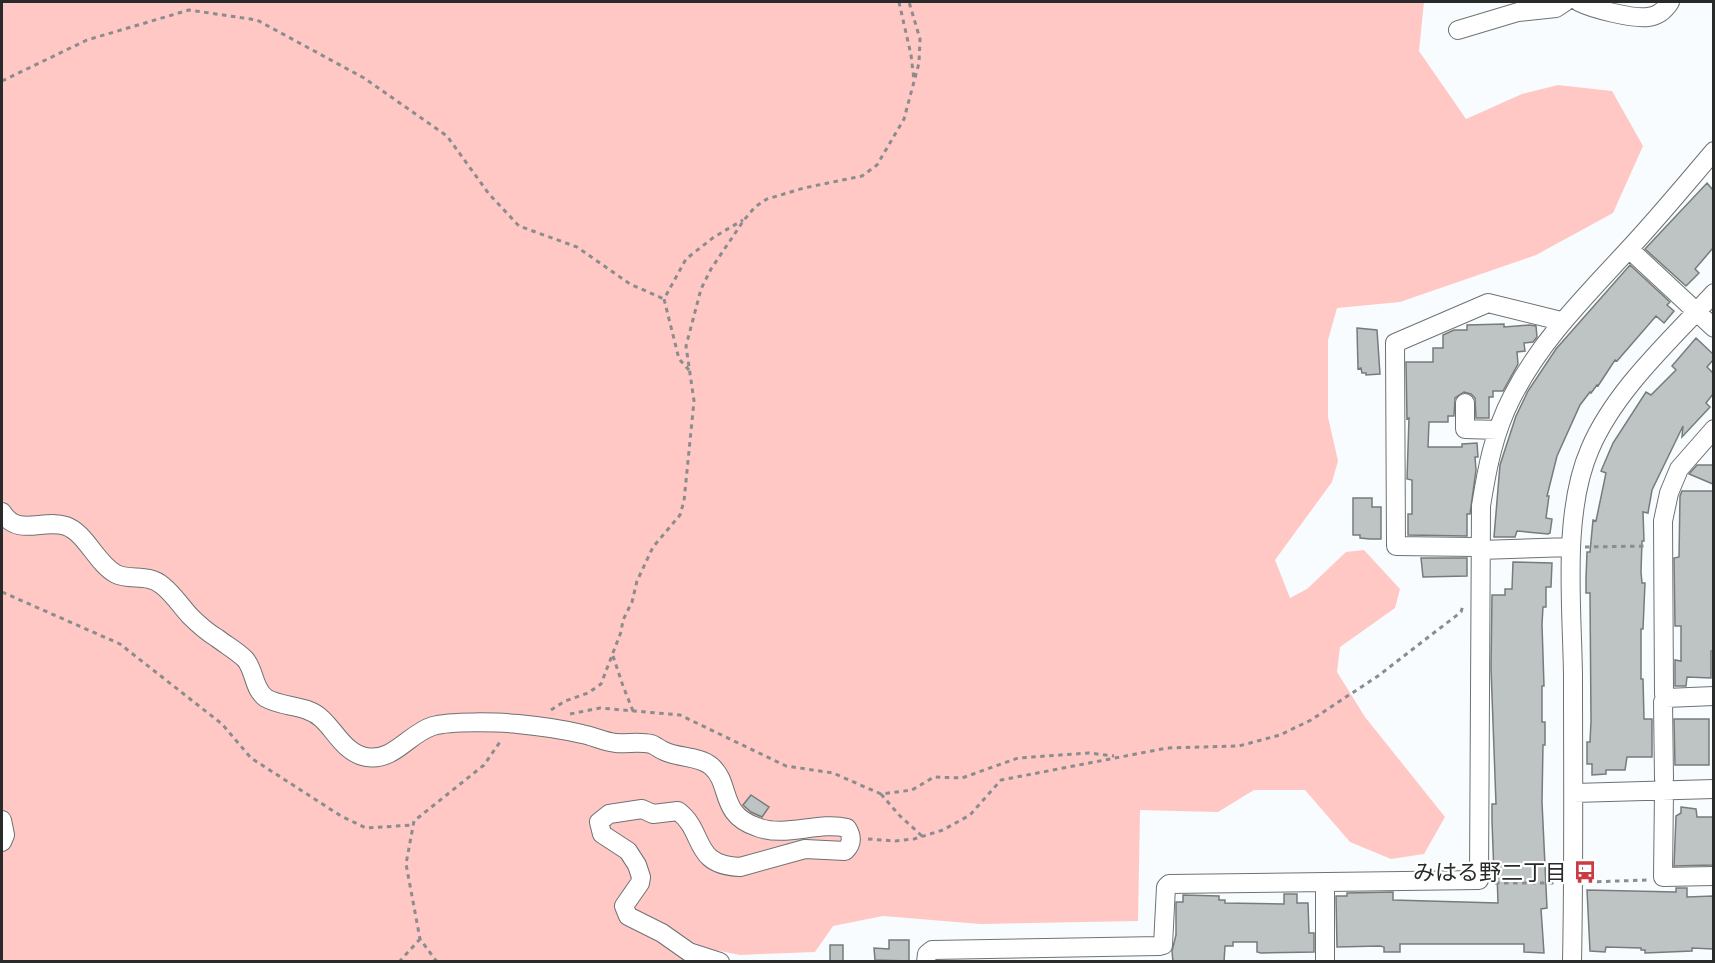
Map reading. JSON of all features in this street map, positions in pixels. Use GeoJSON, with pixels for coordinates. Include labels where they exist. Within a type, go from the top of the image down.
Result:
{"type":"FeatureCollection","features":[{"type":"Feature","properties":{"kind":"street"},"geometry":{"type":"LineString","coordinates":[[1458,30],[1518,12],[1556,8],[1565,2]]}},
{"type":"Feature","properties":{"kind":"street"},"geometry":{"type":"LineString","coordinates":[[1580,2],[1590,7],[1626,15],[1648,17],[1665,10],[1670,2]]}},
{"type":"Feature","properties":{"kind":"street"},"geometry":{"type":"LineString","coordinates":[[926,962],[927,954],[932,950],[1159,946],[1162,945],[1166,887],[1169,884],[1479,880],[1480,506],[1492,445],[1511,398],[1523,376],[1561,321],[1629,249],[1713,151]]}},
{"type":"Feature","properties":{"kind":"street"},"geometry":{"type":"LineString","coordinates":[[1629,249],[1713,328]]}},
{"type":"Feature","properties":{"kind":"street"},"geometry":{"type":"LineString","coordinates":[[1572,962],[1576,495],[1590,449],[1608,416],[1628,387],[1713,292]]}},
{"type":"Feature","properties":{"kind":"street"},"geometry":{"type":"LineString","coordinates":[[1561,321],[1488,303],[1395,343],[1395,546],[1475,547],[1480,550],[1577,547]]}},
{"type":"Feature","properties":{"kind":"street"},"geometry":{"type":"LineString","coordinates":[[1465,403],[1465,429],[1498,430]]}},
{"type":"Feature","properties":{"kind":"street"},"geometry":{"type":"LineString","coordinates":[[1666,698],[1664,694],[1663,521],[1669,493],[1679,469],[1712,434]]}},
{"type":"Feature","properties":{"kind":"street"},"geometry":{"type":"LineString","coordinates":[[2,512],[11,523],[19,525],[58,524],[72,529],[101,562],[116,573],[123,576],[149,578],[162,585],[190,616],[246,660],[257,687],[266,698],[316,714],[347,747],[357,754],[366,757],[382,756],[433,726],[514,723],[583,734],[617,743],[652,744],[664,751],[709,764],[717,774],[728,803],[747,824],[760,829],[838,826],[847,828],[851,838],[849,847],[845,851],[805,849],[740,867],[729,867],[712,860],[704,853],[688,821],[678,811],[653,814],[642,809],[603,817],[599,822],[602,834],[628,851],[641,877],[640,883],[624,906],[628,916],[662,933],[689,952],[720,962]]}},
{"type":"Feature","properties":{"kind":"street"},"geometry":{"type":"LineString","coordinates":[[1666,698],[1713,696]]}},
{"type":"Feature","properties":{"kind":"street"},"geometry":{"type":"LineString","coordinates":[[1666,698],[1663,702],[1664,877],[1713,876]]}},
{"type":"Feature","properties":{"kind":"street"},"geometry":{"type":"LineString","coordinates":[[1574,793],[1664,785],[1713,789]]}},
{"type":"Feature","properties":{"kind":"street"},"geometry":{"type":"LineString","coordinates":[[2,820],[5,835],[2,842]]}},
{"type":"Feature","properties":{"kind":"street"},"geometry":{"type":"LineString","coordinates":[[1324,962],[1325,882]]}},
{"type":"Feature","properties":{"kind":"path"},"geometry":{"type":"LineString","coordinates":[[899,2],[911,55],[914,82]]}},
{"type":"Feature","properties":{"kind":"path"},"geometry":{"type":"LineString","coordinates":[[545,712],[554,710],[565,701],[588,693],[600,684],[621,632],[623,620],[632,602],[637,581],[653,547],[680,515],[684,501],[694,401],[686,346],[701,289],[711,268],[744,220],[755,207],[767,199],[804,188],[862,177],[871,171],[881,159],[904,119],[919,63],[920,39],[909,2]]}},
{"type":"Feature","properties":{"kind":"path"},"geometry":{"type":"LineString","coordinates":[[2,81],[87,40],[189,10],[257,20],[364,78],[447,136],[489,194],[519,226],[578,247],[630,284],[664,299]]}},
{"type":"Feature","properties":{"kind":"path"},"geometry":{"type":"LineString","coordinates":[[690,372],[679,359],[664,299],[686,259],[714,237],[744,220]]}},
{"type":"Feature","properties":{"kind":"path"},"geometry":{"type":"LineString","coordinates":[[1577,547],[1662,546]]}},
{"type":"Feature","properties":{"kind":"path"},"geometry":{"type":"LineString","coordinates":[[2,592],[120,644],[222,724],[251,758],[341,816],[366,828],[413,825]]}},
{"type":"Feature","properties":{"kind":"path"},"geometry":{"type":"LineString","coordinates":[[851,838],[895,841],[943,830],[970,815],[1001,780],[1167,748],[1239,746],[1280,735],[1311,720],[1378,676],[1461,612]]}},
{"type":"Feature","properties":{"kind":"path"},"geometry":{"type":"LineString","coordinates":[[613,654],[633,711]]}},
{"type":"Feature","properties":{"kind":"path"},"geometry":{"type":"LineString","coordinates":[[569,714],[600,708],[680,715],[786,766],[833,773],[880,794],[922,836]]}},
{"type":"Feature","properties":{"kind":"path"},"geometry":{"type":"LineString","coordinates":[[437,962],[420,939],[406,864],[414,821],[484,765],[514,723]]}},
{"type":"Feature","properties":{"kind":"path"},"geometry":{"type":"LineString","coordinates":[[880,794],[912,790],[934,777],[962,778],[1018,758],[1089,753],[1119,756]]}},
{"type":"Feature","properties":{"kind":"path"},"geometry":{"type":"LineString","coordinates":[[1583,882],[1658,880],[1664,877]]}},
{"type":"Feature","properties":{"kind":"path"},"geometry":{"type":"LineString","coordinates":[[1479,880],[1489,883],[1561,883]]}},
{"type":"Feature","properties":{"kind":"path"},"geometry":{"type":"LineString","coordinates":[[399,962],[420,939]]}},
{"type":"Feature","properties":{"kind":"shaded area"},"geometry":{"type":"Polygon","coordinates":[[[2,2],[1424,2],[1419,51],[1466,119],[1522,94],[1558,85],[1612,91],[1643,146],[1613,213],[1536,255],[1400,302],[1337,308],[1328,340],[1328,417],[1338,461],[1332,482],[1275,560],[1290,598],[1307,589],[1346,552],[1364,550],[1400,589],[1395,608],[1340,647],[1337,672],[1365,717],[1445,817],[1424,854],[1391,859],[1350,842],[1305,790],[1254,790],[1218,812],[1140,810],[1138,921],[980,924],[883,916],[833,926],[815,952],[740,955],[689,945],[706,962],[2,962],[2,2]]]}},
{"type":"Feature","properties":{"kind":"building"},"geometry":{"type":"Polygon","coordinates":[[[1707,183],[1713,190],[1713,248],[1695,269],[1699,273],[1686,286],[1645,249],[1707,183]]]}},
{"type":"Feature","properties":{"kind":"building"},"geometry":{"type":"Polygon","coordinates":[[[1630,265],[1670,302],[1667,305],[1674,311],[1664,323],[1656,316],[1617,361],[1615,360],[1598,386],[1580,405],[1557,456],[1547,496],[1549,496],[1546,518],[1552,519],[1550,533],[1517,531],[1515,537],[1494,537],[1500,465],[1516,416],[1528,391],[1556,349],[1630,265]]]}},
{"type":"Feature","properties":{"kind":"building"},"geometry":{"type":"Polygon","coordinates":[[[1504,324],[1504,327],[1536,326],[1537,337],[1533,342],[1524,343],[1525,351],[1517,352],[1518,364],[1503,391],[1493,391],[1493,397],[1489,397],[1489,418],[1476,418],[1475,398],[1464,392],[1455,398],[1454,416],[1448,416],[1448,422],[1429,422],[1428,447],[1462,447],[1462,444],[1477,443],[1478,457],[1475,457],[1476,470],[1470,514],[1467,514],[1467,536],[1408,535],[1408,514],[1412,514],[1412,480],[1407,479],[1409,418],[1407,419],[1406,362],[1433,362],[1433,348],[1443,348],[1443,335],[1454,330],[1467,330],[1467,325],[1504,324]]]}},
{"type":"Feature","properties":{"kind":"building"},"geometry":{"type":"Polygon","coordinates":[[[1357,328],[1377,330],[1380,374],[1366,375],[1362,373],[1361,368],[1358,369],[1357,328]]]}},
{"type":"Feature","properties":{"kind":"building"},"geometry":{"type":"Polygon","coordinates":[[[1696,338],[1713,354],[1713,360],[1707,367],[1713,373],[1713,394],[1706,403],[1710,407],[1682,437],[1683,426],[1652,490],[1648,513],[1643,512],[1644,541],[1642,541],[1641,572],[1642,583],[1645,583],[1643,629],[1641,629],[1641,679],[1643,679],[1644,719],[1652,719],[1652,757],[1627,757],[1625,770],[1606,770],[1606,774],[1592,775],[1592,764],[1587,764],[1587,742],[1590,742],[1591,721],[1590,593],[1586,593],[1586,579],[1587,552],[1590,552],[1593,520],[1596,521],[1606,473],[1601,471],[1613,443],[1646,392],[1651,395],[1676,370],[1672,366],[1696,338]]]}},
{"type":"Feature","properties":{"kind":"building"},"geometry":{"type":"Polygon","coordinates":[[[1697,465],[1713,465],[1713,484],[1689,474],[1697,465]]]}},
{"type":"Feature","properties":{"kind":"building"},"geometry":{"type":"Polygon","coordinates":[[[1682,491],[1713,491],[1713,651],[1711,651],[1711,678],[1687,677],[1686,686],[1675,686],[1675,660],[1681,661],[1681,626],[1675,626],[1674,558],[1679,557],[1682,491]]]}},
{"type":"Feature","properties":{"kind":"building"},"geometry":{"type":"Polygon","coordinates":[[[1353,498],[1372,498],[1372,507],[1381,507],[1381,539],[1360,538],[1360,535],[1353,535],[1353,498]]]}},
{"type":"Feature","properties":{"kind":"building"},"geometry":{"type":"Polygon","coordinates":[[[1421,558],[1467,558],[1467,576],[1423,577],[1421,558]]]}},
{"type":"Feature","properties":{"kind":"building"},"geometry":{"type":"Polygon","coordinates":[[[1513,562],[1552,563],[1551,587],[1546,587],[1546,607],[1543,607],[1542,624],[1544,686],[1542,686],[1542,722],[1545,722],[1545,745],[1543,745],[1542,802],[1547,908],[1541,909],[1544,953],[1524,952],[1524,944],[1400,944],[1400,952],[1384,952],[1384,947],[1380,946],[1337,947],[1336,896],[1347,896],[1347,893],[1393,892],[1393,900],[1498,903],[1497,874],[1494,875],[1492,821],[1492,804],[1496,804],[1491,668],[1492,595],[1505,595],[1505,589],[1512,589],[1513,562]]]}},
{"type":"Feature","properties":{"kind":"building"},"geometry":{"type":"Polygon","coordinates":[[[1674,719],[1709,719],[1709,765],[1675,765],[1674,719]]]}},
{"type":"Feature","properties":{"kind":"building"},"geometry":{"type":"Polygon","coordinates":[[[751,795],[769,807],[762,817],[743,805],[751,795]]]}},
{"type":"Feature","properties":{"kind":"building"},"geometry":{"type":"Polygon","coordinates":[[[1681,807],[1696,809],[1697,817],[1713,817],[1713,865],[1674,866],[1676,816],[1681,813],[1681,807]]]}},
{"type":"Feature","properties":{"kind":"building"},"geometry":{"type":"Polygon","coordinates":[[[1676,888],[1687,888],[1687,897],[1713,896],[1713,949],[1692,948],[1692,951],[1645,953],[1645,950],[1641,948],[1606,947],[1605,952],[1590,951],[1587,890],[1676,892],[1676,888]]]}},
{"type":"Feature","properties":{"kind":"building"},"geometry":{"type":"Polygon","coordinates":[[[1284,894],[1297,894],[1297,903],[1308,903],[1309,933],[1314,933],[1314,952],[1261,953],[1257,952],[1257,942],[1233,942],[1233,946],[1225,946],[1224,962],[1173,962],[1176,902],[1183,902],[1183,895],[1219,896],[1219,900],[1225,900],[1225,903],[1284,904],[1284,894]]]}},
{"type":"Feature","properties":{"kind":"building"},"geometry":{"type":"Polygon","coordinates":[[[889,940],[909,940],[909,961],[875,960],[874,948],[889,949],[889,940]]]}},
{"type":"Feature","properties":{"kind":"building"},"geometry":{"type":"Polygon","coordinates":[[[830,945],[843,945],[843,962],[830,962],[830,945]]]}},
{"type":"Feature","properties":{"kind":"place","name":"みはる野二丁目"},"geometry":{"type":"Point","coordinates":[1585,872]}}]}
